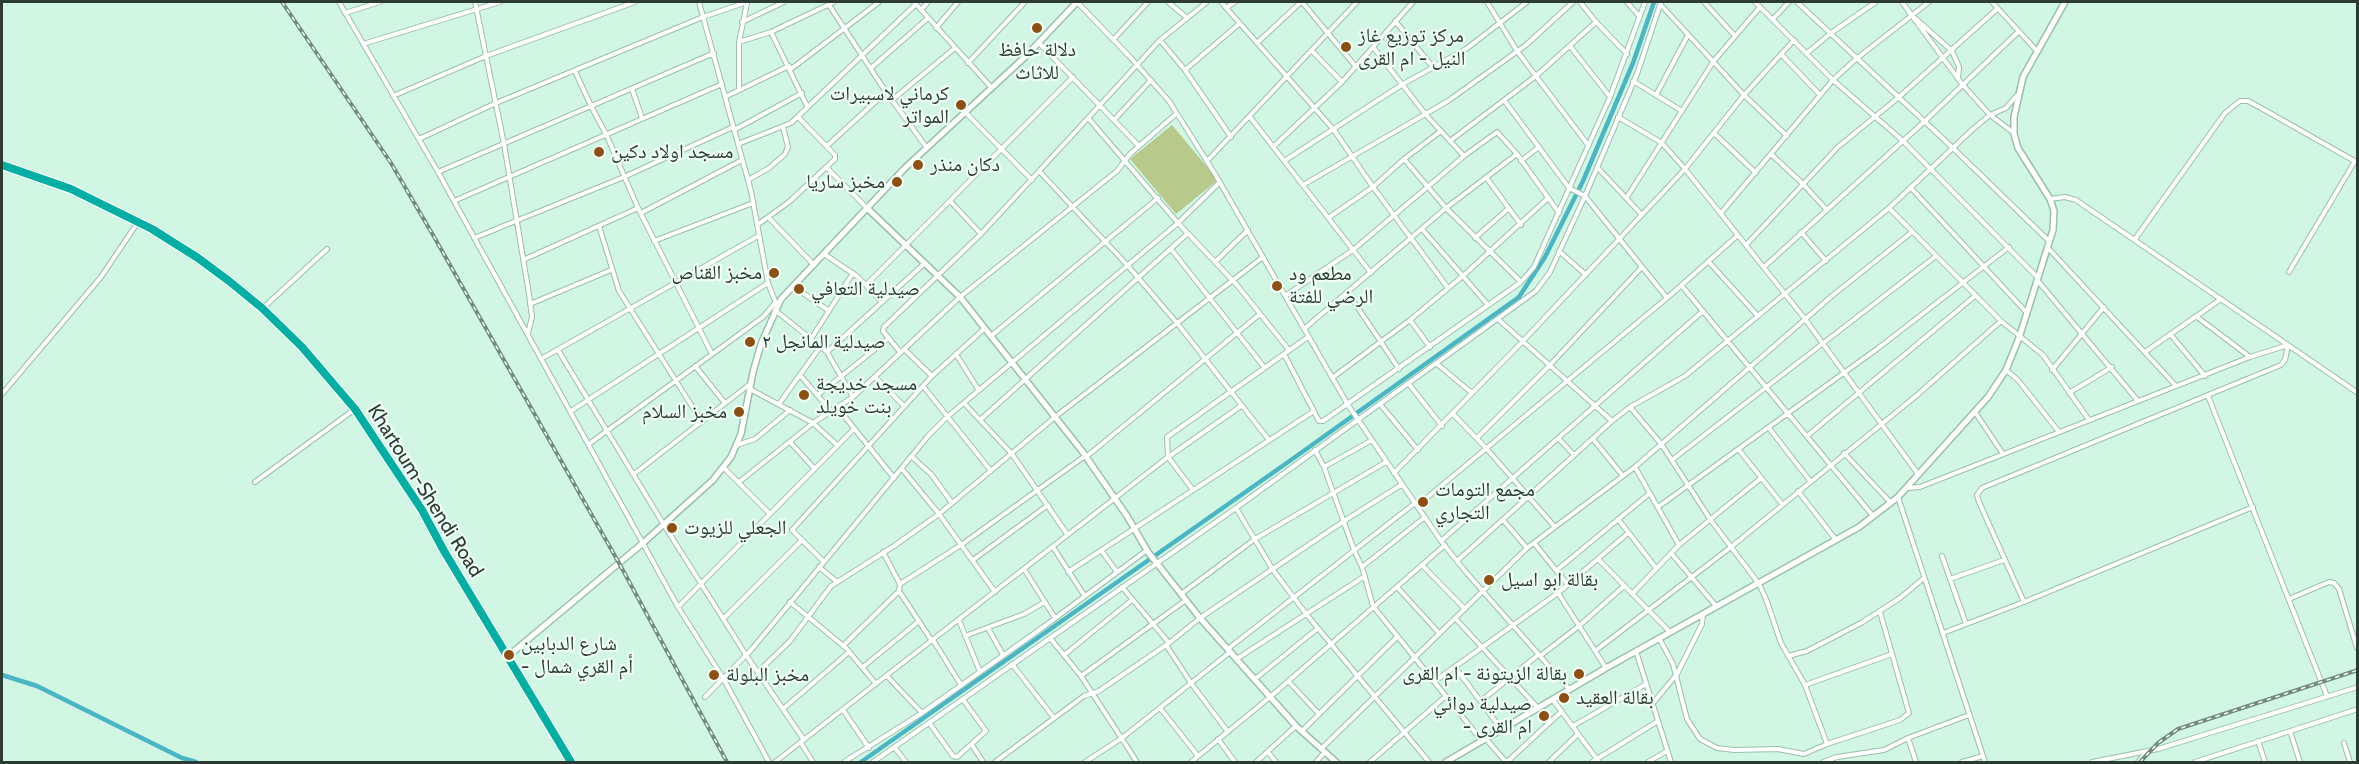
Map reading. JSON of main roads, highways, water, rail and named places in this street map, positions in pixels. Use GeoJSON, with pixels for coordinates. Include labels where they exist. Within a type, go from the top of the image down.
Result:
{"type":"FeatureCollection","features":[{"type":"Feature","properties":{"kind":"highway","name":"Khartoum-Shendi Road"},"geometry":{"type":"LineString","coordinates":[[2,165],[71,189],[138,221],[198,258],[262,308],[318,364],[355,410],[422,510],[444,551],[571,762]]}},
{"type":"Feature","properties":{"kind":"waterway"},"geometry":{"type":"LineString","coordinates":[[861,762],[1519,297],[1545,257],[1583,181],[1633,63],[1654,2]]}},
{"type":"Feature","properties":{"kind":"waterway"},"geometry":{"type":"LineString","coordinates":[[2,675],[37,686],[182,758],[196,762]]}},
{"type":"Feature","properties":{"kind":"railway"},"geometry":{"type":"LineString","coordinates":[[282,2],[391,163],[619,563],[727,762]]}},
{"type":"Feature","properties":{"kind":"railway"},"geometry":{"type":"LineString","coordinates":[[2140,762],[2158,743],[2178,729],[2358,670]]}},
{"type":"Feature","properties":{"kind":"place","name":"دلالة حافظ للاثاث"},"geometry":{"type":"Point","coordinates":[1037,28]}},
{"type":"Feature","properties":{"kind":"place","name":"مركز توزيع غاز النيل - ام القرى"},"geometry":{"type":"Point","coordinates":[1346,47]}},
{"type":"Feature","properties":{"kind":"place","name":"كرماني لاسبيرات المواتر"},"geometry":{"type":"Point","coordinates":[961,105]}},
{"type":"Feature","properties":{"kind":"place","name":"مسجد اولاد دكين"},"geometry":{"type":"Point","coordinates":[599,152]}},
{"type":"Feature","properties":{"kind":"place","name":"دكان منذر"},"geometry":{"type":"Point","coordinates":[918,165]}},
{"type":"Feature","properties":{"kind":"place","name":"مخبز ساريا"},"geometry":{"type":"Point","coordinates":[897,182]}},
{"type":"Feature","properties":{"kind":"place","name":"مخبز القناص"},"geometry":{"type":"Point","coordinates":[774,273]}},
{"type":"Feature","properties":{"kind":"place","name":"مطعم ود الرضي للفتة"},"geometry":{"type":"Point","coordinates":[1277,286]}},
{"type":"Feature","properties":{"kind":"place","name":"صيدلية التعافي"},"geometry":{"type":"Point","coordinates":[799,289]}},
{"type":"Feature","properties":{"kind":"place","name":"صيدلية المانجل ٢"},"geometry":{"type":"Point","coordinates":[750,342]}},
{"type":"Feature","properties":{"kind":"place","name":"مسجد خديجة بنت خويلد"},"geometry":{"type":"Point","coordinates":[804,395]}},
{"type":"Feature","properties":{"kind":"place","name":"مخبز السلام"},"geometry":{"type":"Point","coordinates":[739,412]}},
{"type":"Feature","properties":{"kind":"place","name":"مجمع التومات التجاري"},"geometry":{"type":"Point","coordinates":[1423,502]}},
{"type":"Feature","properties":{"kind":"place","name":"الجعلي للزيوت"},"geometry":{"type":"Point","coordinates":[672,528]}},
{"type":"Feature","properties":{"kind":"place","name":"بقالة ابو اسيل"},"geometry":{"type":"Point","coordinates":[1489,580]}},
{"type":"Feature","properties":{"kind":"place","name":"شارع الدبابين - أم القري شمال"},"geometry":{"type":"Point","coordinates":[509,655]}},
{"type":"Feature","properties":{"kind":"place","name":"بقالة الزيتونة - ام القرى"},"geometry":{"type":"Point","coordinates":[1579,674]}},
{"type":"Feature","properties":{"kind":"place","name":"مخبز البلولة"},"geometry":{"type":"Point","coordinates":[714,675]}},
{"type":"Feature","properties":{"kind":"place","name":"بقالة العقيد"},"geometry":{"type":"Point","coordinates":[1564,698]}},
{"type":"Feature","properties":{"kind":"place","name":"صيدلية دوائي - ام القرى"},"geometry":{"type":"Point","coordinates":[1544,716]}}]}
